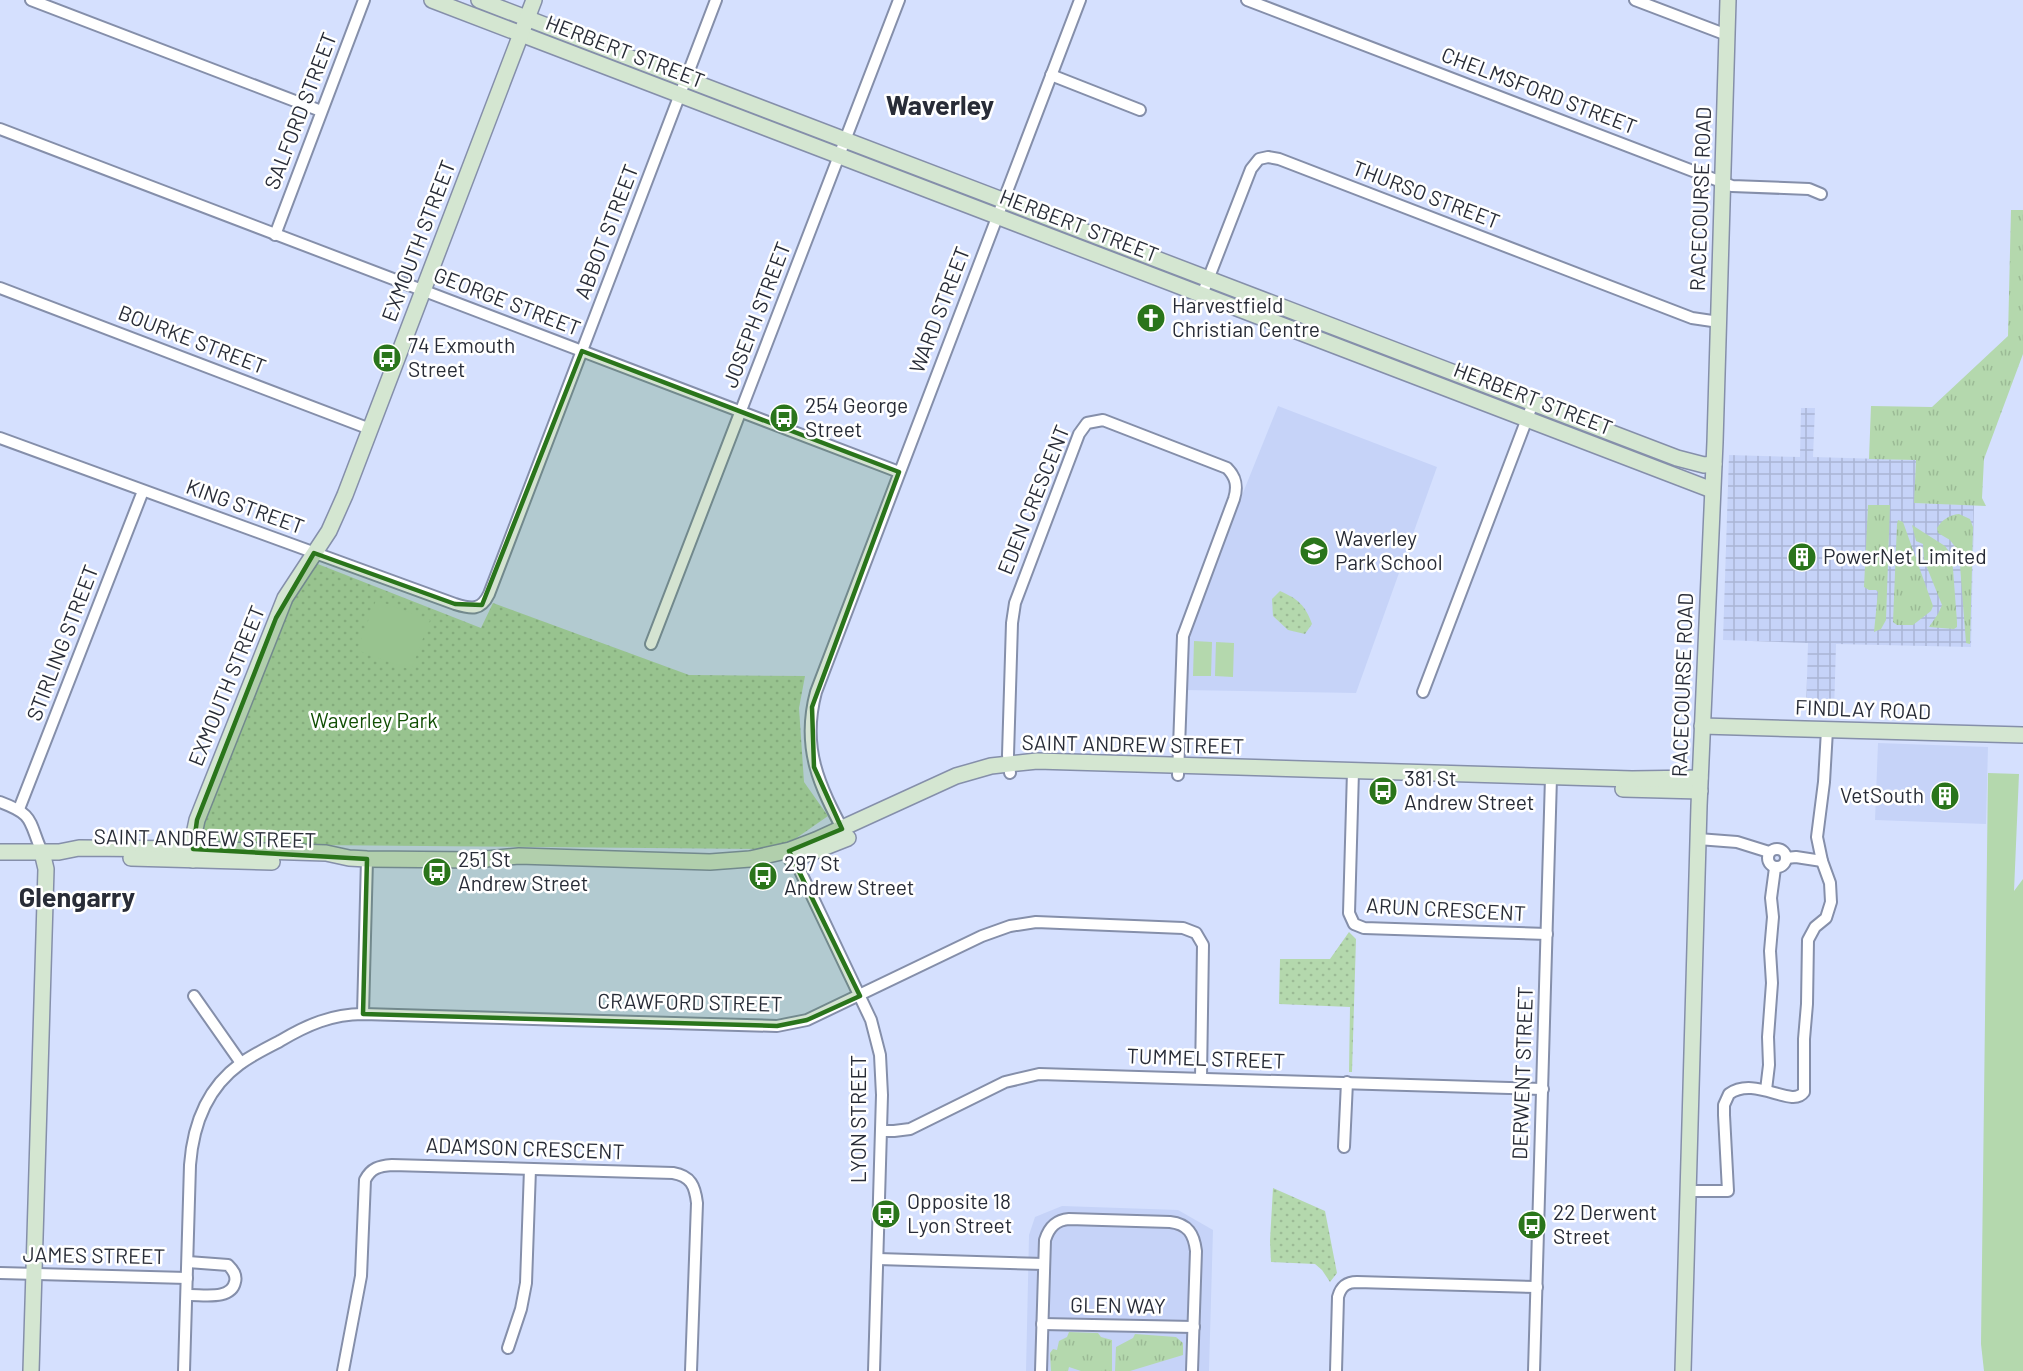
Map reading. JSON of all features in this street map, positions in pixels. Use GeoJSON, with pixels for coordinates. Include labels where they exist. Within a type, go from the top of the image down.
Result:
{"type":"FeatureCollection","features":[{"type":"Feature","properties":{"kind":"street"},"geometry":{"type":"LineString","coordinates":[[31,0],[321,111]]}},
{"type":"Feature","properties":{"kind":"street","name":"SALFORD STREET"},"geometry":{"type":"LineString","coordinates":[[275,236],[364,0]]}},
{"type":"Feature","properties":{"kind":"street","name":"HERBERT STREET"},"geometry":{"type":"LineString","coordinates":[[432,0],[1712,490]]}},
{"type":"Feature","properties":{"kind":"street","name":"HERBERT STREET"},"geometry":{"type":"LineString","coordinates":[[479,0],[1677,458],[1704,465],[1714,464]]}},
{"type":"Feature","properties":{"kind":"street","name":"EXMOUTH STREET"},"geometry":{"type":"LineString","coordinates":[[193,854],[195,825],[199,813],[276,618],[292,585],[337,514],[534,0]]}},
{"type":"Feature","properties":{"kind":"street","name":"ABBOT STREET"},"geometry":{"type":"LineString","coordinates":[[477,608],[485,602],[489,594],[717,0]]}},
{"type":"Feature","properties":{"kind":"street","name":"JOSEPH STREET"},"geometry":{"type":"LineString","coordinates":[[651,644],[898,0]]}},
{"type":"Feature","properties":{"kind":"street","name":"WARD STREET"},"geometry":{"type":"LineString","coordinates":[[845,834],[814,767],[809,732],[812,707],[821,676],[1080,0]]}},
{"type":"Feature","properties":{"kind":"street","name":"CHELMSFORD STREET"},"geometry":{"type":"LineString","coordinates":[[1247,0],[1723,183],[1732,186],[1809,189],[1821,194]]}},
{"type":"Feature","properties":{"kind":"street"},"geometry":{"type":"LineString","coordinates":[[1635,0],[1727,35]]}},
{"type":"Feature","properties":{"kind":"street","name":"RACECOURSE ROAD"},"geometry":{"type":"LineString","coordinates":[[1683,1371],[1698,839],[1714,464],[1728,0]]}},
{"type":"Feature","properties":{"kind":"street"},"geometry":{"type":"LineString","coordinates":[[1052,75],[1140,110]]}},
{"type":"Feature","properties":{"kind":"street","name":"GEORGE STREET"},"geometry":{"type":"LineString","coordinates":[[0,129],[275,236],[899,472]]}},
{"type":"Feature","properties":{"kind":"street","name":"THURSO STREET"},"geometry":{"type":"LineString","coordinates":[[1202,295],[1251,169],[1259,159],[1268,157],[1279,159],[1692,318],[1719,322]]}},
{"type":"Feature","properties":{"kind":"street","name":"BOURKE STREET"},"geometry":{"type":"LineString","coordinates":[[0,288],[370,429]]}},
{"type":"Feature","properties":{"kind":"street"},"geometry":{"type":"LineString","coordinates":[[1368,358],[1374,342]]}},
{"type":"Feature","properties":{"kind":"street"},"geometry":{"type":"LineString","coordinates":[[1423,692],[1533,403]]}},
{"type":"Feature","properties":{"kind":"street","name":"EDEN CRESCENT"},"geometry":{"type":"LineString","coordinates":[[1009,768],[1012,623],[1015,603],[1079,434],[1087,423],[1103,420],[1227,468],[1235,478],[1237,486],[1183,636],[1178,770]]}},
{"type":"Feature","properties":{"kind":"street","name":"KING STREET"},"geometry":{"type":"LineString","coordinates":[[0,438],[455,604],[477,608]]}},
{"type":"Feature","properties":{"kind":"street","name":"STIRLING STREET"},"geometry":{"type":"LineString","coordinates":[[19,809],[143,491]]}},
{"type":"Feature","properties":{"kind":"street","name":"FINDLAY ROAD"},"geometry":{"type":"LineString","coordinates":[[1702,726],[2023,735]]}},
{"type":"Feature","properties":{"kind":"street"},"geometry":{"type":"LineString","coordinates":[[1689,1191],[1728,1191],[1724,1114],[1726,1098],[1733,1090],[1741,1088],[1766,1090],[1794,1098],[1802,1095],[1806,1088],[1804,1040],[1808,1004],[1808,940],[1815,927],[1826,918],[1831,902],[1830,883],[1817,837],[1824,782],[1827,730]]}},
{"type":"Feature","properties":{"kind":"street","name":"SAINT ANDREW STREET"},"geometry":{"type":"LineString","coordinates":[[0,852],[59,852],[78,857],[326,853],[367,859],[475,860],[519,856],[731,861],[792,855],[845,834],[956,776],[991,766],[1009,768],[1036,761],[1178,770],[1700,785]]}},
{"type":"Feature","properties":{"kind":"street","name":"ARUN CRESCENT"},"geometry":{"type":"LineString","coordinates":[[1353,776],[1349,913],[1351,920],[1358,927],[1547,934]]}},
{"type":"Feature","properties":{"kind":"street","name":"DERWENT STREET"},"geometry":{"type":"LineString","coordinates":[[1534,1371],[1551,782]]}},
{"type":"Feature","properties":{"kind":"street"},"geometry":{"type":"LineString","coordinates":[[0,802],[19,809],[29,819],[46,864],[31,1371]]}},
{"type":"Feature","properties":{"kind":"street"},"geometry":{"type":"LineString","coordinates":[[1698,839],[1737,842],[1769,852],[1779,849],[1785,853],[1784,864],[1775,867],[1769,864],[1769,852]]}},
{"type":"Feature","properties":{"kind":"street","name":"LYON STREET"},"geometry":{"type":"LineString","coordinates":[[792,855],[877,1036],[882,1095],[874,1371]]}},
{"type":"Feature","properties":{"kind":"street"},"geometry":{"type":"LineString","coordinates":[[1786,858],[1796,857],[1822,861]]}},
{"type":"Feature","properties":{"kind":"street"},"geometry":{"type":"LineString","coordinates":[[363,1014],[367,859]]}},
{"type":"Feature","properties":{"kind":"street"},"geometry":{"type":"LineString","coordinates":[[1766,1090],[1769,1075],[1768,1037],[1772,983],[1771,898],[1775,867]]}},
{"type":"Feature","properties":{"kind":"street","name":"CRAWFORD STREET"},"geometry":{"type":"LineString","coordinates":[[184,1371],[190,1165],[194,1133],[200,1116],[212,1093],[241,1063],[314,1023],[338,1016],[363,1014],[777,1026],[807,1020],[982,936],[1023,923],[1171,927],[1190,929],[1200,939],[1204,953],[1201,1078]]}},
{"type":"Feature","properties":{"kind":"street"},"geometry":{"type":"LineString","coordinates":[[194,996],[241,1063]]}},
{"type":"Feature","properties":{"kind":"street","name":"TUMMEL STREET"},"geometry":{"type":"LineString","coordinates":[[881,1131],[910,1129],[1005,1082],[1028,1076],[1061,1074],[1542,1089]]}},
{"type":"Feature","properties":{"kind":"street"},"geometry":{"type":"LineString","coordinates":[[1344,1147],[1347,1082]]}},
{"type":"Feature","properties":{"kind":"street","name":"ADAMSON CRESCENT"},"geometry":{"type":"LineString","coordinates":[[343,1371],[361,1276],[363,1186],[368,1174],[381,1166],[392,1165],[681,1174],[691,1181],[697,1203],[691,1371]]}},
{"type":"Feature","properties":{"kind":"street"},"geometry":{"type":"LineString","coordinates":[[508,1348],[521,1309],[526,1283],[530,1169]]}},
{"type":"Feature","properties":{"kind":"street"},"geometry":{"type":"LineString","coordinates":[[1041,1371],[1047,1233],[1055,1223],[1061,1220],[1170,1222],[1184,1226],[1192,1234],[1196,1251],[1192,1371]]}},
{"type":"Feature","properties":{"kind":"street"},"geometry":{"type":"LineString","coordinates":[[878,1259],[1044,1264]]}},
{"type":"Feature","properties":{"kind":"street"},"geometry":{"type":"LineString","coordinates":[[187,1295],[225,1294],[232,1289],[236,1280],[235,1274],[228,1265],[188,1262]]}},
{"type":"Feature","properties":{"kind":"street","name":"JAMES STREET"},"geometry":{"type":"LineString","coordinates":[[0,1273],[187,1278]]}},
{"type":"Feature","properties":{"kind":"street"},"geometry":{"type":"LineString","coordinates":[[1336,1371],[1338,1297],[1347,1283],[1537,1287]]}},
{"type":"Feature","properties":{"kind":"street","name":"GLEN WAY"},"geometry":{"type":"LineString","coordinates":[[1042,1324],[1194,1328]]}},
{"type":"Feature","properties":{"kind":"highlighted area"},"geometry":{"type":"Polygon","coordinates":[[[582,351],[899,472],[812,707],[814,767],[842,829],[789,851],[860,996],[807,1020],[777,1026],[363,1014],[367,859],[193,849],[197,820],[276,618],[314,553],[455,604],[482,605],[582,351]]]}},
{"type":"Feature","properties":{"kind":"shaded area","name":"Waverley Park School"},"geometry":{"type":"Polygon","coordinates":[[[1278,406],[1437,467],[1356,693],[1184,690],[1186,634],[1278,406]]]}},
{"type":"Feature","properties":{"kind":"shaded area"},"geometry":{"type":"Polygon","coordinates":[[[1801,408],[1815,408],[1813,457],[1916,460],[1915,503],[1974,505],[1971,647],[1836,644],[1834,713],[1806,713],[1808,643],[1723,640],[1729,455],[1800,457],[1801,408]]]}},
{"type":"Feature","properties":{"kind":"shaded area"},"geometry":{"type":"Polygon","coordinates":[[[1878,743],[1988,747],[1986,824],[1875,820],[1878,743]]]}},
{"type":"Feature","properties":{"kind":"shaded area"},"geometry":{"type":"Polygon","coordinates":[[[1062,1206],[1178,1210],[1213,1230],[1209,1371],[1026,1371],[1029,1235],[1035,1217],[1062,1206]]]}},
{"type":"Feature","properties":{"kind":"green space"},"geometry":{"type":"Polygon","coordinates":[[[2011,210],[2023,210],[2023,354],[1984,459],[1982,498],[1986,506],[1914,503],[1916,460],[1869,459],[1871,406],[1932,407],[2008,336],[2011,210]]]}},
{"type":"Feature","properties":{"kind":"green space"},"geometry":{"type":"Polygon","coordinates":[[[1868,505],[1890,505],[1886,620],[1881,629],[1874,632],[1878,592],[1864,587],[1868,505]]]}},
{"type":"Feature","properties":{"kind":"green space"},"geometry":{"type":"Polygon","coordinates":[[[1959,514],[1970,519],[1973,527],[1970,644],[1966,643],[1959,552],[1950,540],[1938,533],[1937,528],[1946,518],[1959,514]]]}},
{"type":"Feature","properties":{"kind":"green space"},"geometry":{"type":"Polygon","coordinates":[[[1898,520],[1903,522],[1933,606],[1931,611],[1913,625],[1897,625],[1893,622],[1898,520]]]}},
{"type":"Feature","properties":{"kind":"green space"},"geometry":{"type":"Polygon","coordinates":[[[1912,525],[1945,546],[1952,556],[1957,622],[1957,627],[1954,629],[1929,627],[1942,605],[1924,560],[1923,544],[1916,541],[1912,525]]]}},
{"type":"Feature","properties":{"kind":"green space","name":"Waverley Park"},"geometry":{"type":"Polygon","coordinates":[[[305,559],[481,628],[493,603],[689,675],[805,676],[799,708],[804,782],[828,816],[782,848],[762,849],[189,844],[305,559]]]}},
{"type":"Feature","properties":{"kind":"green space"},"geometry":{"type":"Polygon","coordinates":[[[1280,591],[1296,600],[1307,612],[1312,624],[1305,634],[1288,630],[1273,616],[1272,599],[1280,591]]]}},
{"type":"Feature","properties":{"kind":"green space"},"geometry":{"type":"Polygon","coordinates":[[[376,600],[430,620],[411,670],[357,650],[376,600]]]}},
{"type":"Feature","properties":{"kind":"green space"},"geometry":{"type":"Polygon","coordinates":[[[1194,641],[1212,642],[1211,676],[1193,676],[1194,641]]]}},
{"type":"Feature","properties":{"kind":"green space"},"geometry":{"type":"Polygon","coordinates":[[[1216,642],[1234,643],[1233,677],[1215,676],[1216,642]]]}},
{"type":"Feature","properties":{"kind":"green space"},"geometry":{"type":"Polygon","coordinates":[[[1988,773],[2019,774],[2014,891],[2023,879],[2023,1371],[1984,1371],[1981,1344],[1988,773]]]}},
{"type":"Feature","properties":{"kind":"green space"},"geometry":{"type":"Polygon","coordinates":[[[1349,932],[1356,939],[1352,1072],[1349,1072],[1350,1007],[1279,1004],[1280,959],[1330,959],[1349,932]]]}},
{"type":"Feature","properties":{"kind":"green space"},"geometry":{"type":"Polygon","coordinates":[[[1273,1188],[1325,1211],[1337,1273],[1330,1282],[1315,1264],[1271,1262],[1273,1188]]]}},
{"type":"Feature","properties":{"kind":"green space"},"geometry":{"type":"Polygon","coordinates":[[[1069,1332],[1098,1333],[1101,1337],[1112,1340],[1112,1371],[1081,1371],[1069,1367],[1068,1371],[1051,1371],[1050,1353],[1053,1349],[1057,1350],[1059,1341],[1067,1337],[1069,1332]]]}},
{"type":"Feature","properties":{"kind":"green space"},"geometry":{"type":"Polygon","coordinates":[[[1135,1334],[1176,1337],[1183,1343],[1183,1355],[1130,1371],[1115,1371],[1116,1347],[1133,1338],[1135,1334]]]}},
{"type":"Feature","properties":{"kind":"place","name":"Harvestfield Christian Centre"},"geometry":{"type":"Point","coordinates":[1151,318]}},
{"type":"Feature","properties":{"kind":"place","name":"74 Exmouth Street"},"geometry":{"type":"Point","coordinates":[387,358]}},
{"type":"Feature","properties":{"kind":"place","name":"254 George Street"},"geometry":{"type":"Point","coordinates":[784,418]}},
{"type":"Feature","properties":{"kind":"place","name":"Waverley Park School"},"geometry":{"type":"Point","coordinates":[1314,551]}},
{"type":"Feature","properties":{"kind":"place","name":"PowerNet Limited"},"geometry":{"type":"Point","coordinates":[1802,557]}},
{"type":"Feature","properties":{"kind":"place","name":"381 St Andrew Street"},"geometry":{"type":"Point","coordinates":[1383,791]}},
{"type":"Feature","properties":{"kind":"place","name":"VetSouth"},"geometry":{"type":"Point","coordinates":[1945,796]}},
{"type":"Feature","properties":{"kind":"place","name":"251 St Andrew Street"},"geometry":{"type":"Point","coordinates":[437,872]}},
{"type":"Feature","properties":{"kind":"place","name":"297 St Andrew Street"},"geometry":{"type":"Point","coordinates":[763,876]}},
{"type":"Feature","properties":{"kind":"place","name":"Opposite 18 Lyon Street"},"geometry":{"type":"Point","coordinates":[886,1214]}},
{"type":"Feature","properties":{"kind":"place","name":"22 Derwent Street"},"geometry":{"type":"Point","coordinates":[1532,1225]}},
{"type":"Feature","properties":{"kind":"district","name":"Waverley"},"geometry":{"type":"Point","coordinates":[940,106]}},
{"type":"Feature","properties":{"kind":"district","name":"Glengarry"},"geometry":{"type":"Point","coordinates":[77,898]}}]}
